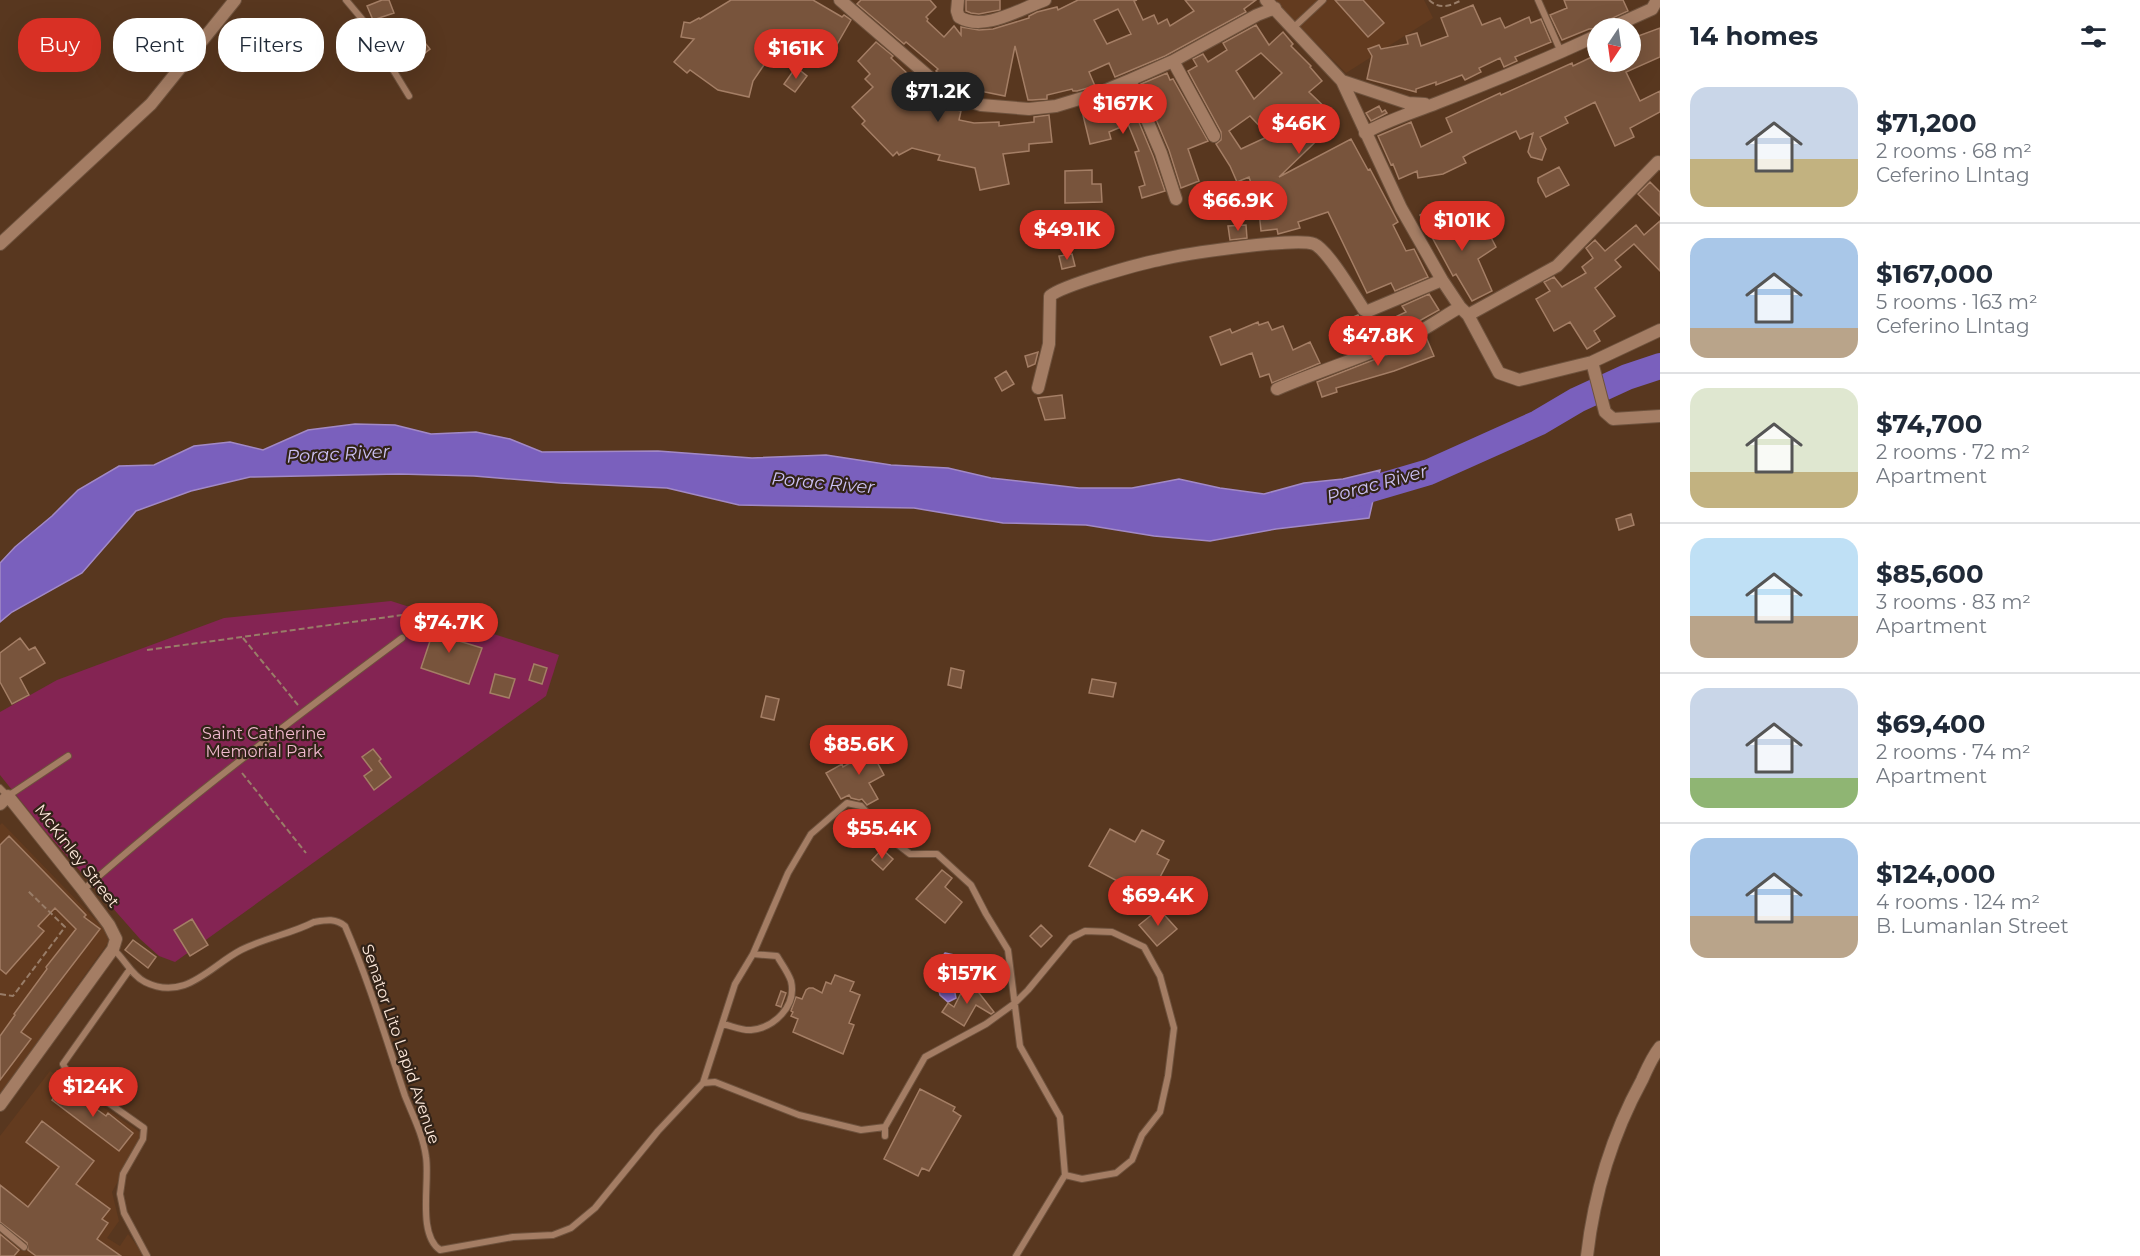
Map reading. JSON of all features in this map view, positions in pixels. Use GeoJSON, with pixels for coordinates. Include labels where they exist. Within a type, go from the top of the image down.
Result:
{"type":"FeatureCollection","features":[{"type":"Feature","properties":{"kind":"street"},"geometry":{"type":"LineString","coordinates":[[0,244],[151,104],[235,0]]}},
{"type":"Feature","properties":{"kind":"street"},"geometry":{"type":"LineString","coordinates":[[840,0],[934,81],[958,98],[981,105],[1029,109],[1056,106],[1100,93],[1130,80],[1173,61],[1257,15],[1270,4],[1342,81],[1401,208],[1499,373],[1519,380],[1592,362],[1660,330]]}},
{"type":"Feature","properties":{"kind":"street"},"geometry":{"type":"LineString","coordinates":[[958,0],[959,17],[973,23],[992,20],[1045,0]]}},
{"type":"Feature","properties":{"kind":"street"},"geometry":{"type":"LineString","coordinates":[[1632,18],[1652,9],[1656,1]]}},
{"type":"Feature","properties":{"kind":"street"},"geometry":{"type":"LineString","coordinates":[[1365,133],[1406,113],[1435,104],[1587,40]]}},
{"type":"Feature","properties":{"kind":"street"},"geometry":{"type":"LineString","coordinates":[[1173,61],[1214,136]]}},
{"type":"Feature","properties":{"kind":"street"},"geometry":{"type":"LineString","coordinates":[[1130,80],[1161,153],[1176,198]]}},
{"type":"Feature","properties":{"kind":"street"},"geometry":{"type":"LineString","coordinates":[[1342,81],[1408,103],[1435,104]]}},
{"type":"Feature","properties":{"kind":"street"},"geometry":{"type":"LineString","coordinates":[[1277,389],[1387,346],[1557,266],[1658,162],[1660,164]]}},
{"type":"Feature","properties":{"kind":"street"},"geometry":{"type":"LineString","coordinates":[[1038,388],[1049,344],[1050,296],[1056,291],[1077,284],[1159,260],[1263,244],[1309,243],[1323,249],[1364,310],[1368,311],[1442,280]]}},
{"type":"Feature","properties":{"kind":"street"},"geometry":{"type":"LineString","coordinates":[[1592,362],[1605,412],[1612,419],[1660,416]]}},
{"type":"Feature","properties":{"kind":"street","name":"McKinley Street"},"geometry":{"type":"LineString","coordinates":[[3,796],[110,925],[115,944]]}},
{"type":"Feature","properties":{"kind":"street"},"geometry":{"type":"LineString","coordinates":[[0,1106],[115,944]]}},
{"type":"Feature","properties":{"kind":"street"},"geometry":{"type":"LineString","coordinates":[[1587,1256],[1595,1202],[1608,1154],[1635,1091],[1660,1047]]}},
{"type":"Feature","properties":{"kind":"lane"},"geometry":{"type":"LineString","coordinates":[[346,0],[362,19],[409,96]]}},
{"type":"Feature","properties":{"kind":"lane"},"geometry":{"type":"LineString","coordinates":[[1293,28],[1323,0]]}},
{"type":"Feature","properties":{"kind":"lane"},"geometry":{"type":"LineString","coordinates":[[1538,0],[1561,52]]}},
{"type":"Feature","properties":{"kind":"lane"},"geometry":{"type":"LineString","coordinates":[[83,890],[147,834],[235,764],[402,638]]}},
{"type":"Feature","properties":{"kind":"lane"},"geometry":{"type":"LineString","coordinates":[[3,796],[68,756]]}},
{"type":"Feature","properties":{"kind":"lane","name":"Senator Lito Lapid Avenue"},"geometry":{"type":"LineString","coordinates":[[115,944],[130,969],[144,982],[160,986],[181,986],[198,980],[240,950],[314,922],[338,921],[345,926],[421,1136],[426,1159],[427,1221],[430,1239],[440,1250],[513,1237],[553,1235],[571,1228],[595,1208],[658,1131],[703,1083],[735,984],[753,954],[788,873],[811,834],[847,803],[861,806],[893,841],[910,854],[937,854],[972,885],[986,914],[1008,950],[1015,1004]]}},
{"type":"Feature","properties":{"kind":"lane"},"geometry":{"type":"LineString","coordinates":[[885,1136],[885,1127],[925,1057],[986,1024],[1015,1004],[1071,938],[1085,931],[1112,932],[1144,947],[1160,976],[1174,1028],[1172,1051],[1160,1112],[1142,1135],[1132,1160],[1116,1173],[1082,1179],[1065,1175]]}},
{"type":"Feature","properties":{"kind":"lane"},"geometry":{"type":"LineString","coordinates":[[723,1024],[749,1031],[770,1025],[783,1015],[790,995],[791,981],[777,956],[753,954]]}},
{"type":"Feature","properties":{"kind":"lane"},"geometry":{"type":"LineString","coordinates":[[130,969],[63,1064],[69,1075],[144,1128],[143,1139],[123,1174],[120,1194],[124,1213],[147,1256]]}},
{"type":"Feature","properties":{"kind":"lane"},"geometry":{"type":"LineString","coordinates":[[1015,1004],[1020,1046],[1060,1117],[1065,1175],[1016,1256]]}},
{"type":"Feature","properties":{"kind":"lane"},"geometry":{"type":"LineString","coordinates":[[703,1083],[715,1082],[799,1115],[839,1125],[861,1130],[885,1127]]}},
{"type":"Feature","properties":{"kind":"lane"},"geometry":{"type":"LineString","coordinates":[[0,1227],[24,1247]]}},
{"type":"Feature","properties":{"kind":"path"},"geometry":{"type":"LineString","coordinates":[[1429,0],[1434,5],[1444,7],[1462,0]]}},
{"type":"Feature","properties":{"kind":"path"},"geometry":{"type":"LineString","coordinates":[[147,650],[404,615]]}},
{"type":"Feature","properties":{"kind":"path"},"geometry":{"type":"LineString","coordinates":[[243,638],[303,712]]}},
{"type":"Feature","properties":{"kind":"path"},"geometry":{"type":"LineString","coordinates":[[235,764],[306,853]]}},
{"type":"Feature","properties":{"kind":"path"},"geometry":{"type":"LineString","coordinates":[[0,994],[13,996],[65,927],[27,890]]}},
{"type":"Feature","properties":{"kind":"shaded area"},"geometry":{"type":"Polygon","coordinates":[[[1273,0],[1424,0],[1433,18],[1346,73],[1273,0]]]}},
{"type":"Feature","properties":{"kind":"shaded area"},"geometry":{"type":"Polygon","coordinates":[[[2,823],[112,937],[0,1094],[0,825],[2,823]]]}},
{"type":"Feature","properties":{"kind":"shaded area"},"geometry":{"type":"Polygon","coordinates":[[[50,1071],[144,1135],[112,1192],[119,1221],[107,1238],[120,1246],[128,1234],[145,1256],[0,1256],[0,1136],[50,1071]]]}},
{"type":"Feature","properties":{"kind":"green space","name":"Saint Catherine Memorial Park"},"geometry":{"type":"Polygon","coordinates":[[[391,601],[559,655],[546,696],[175,962],[159,956],[140,939],[45,831],[0,775],[0,712],[57,680],[224,618],[391,601]]]}},
{"type":"Feature","properties":{"kind":"water"},"geometry":{"type":"Polygon","coordinates":[[[355,424],[395,425],[431,434],[476,432],[510,439],[542,452],[658,451],[752,458],[826,455],[891,465],[948,468],[991,478],[1079,488],[1132,488],[1179,479],[1264,494],[1304,483],[1343,479],[1380,470],[1369,518],[1276,529],[1210,541],[1154,536],[1086,525],[1003,523],[914,508],[739,505],[667,488],[474,476],[399,474],[250,477],[191,491],[136,511],[82,573],[12,612],[0,622],[0,563],[78,490],[119,466],[154,465],[194,446],[230,442],[263,450],[308,430],[355,424]]]}},
{"type":"Feature","properties":{"kind":"water"},"geometry":{"type":"Polygon","coordinates":[[[945,953],[954,955],[956,958],[955,981],[949,989],[955,993],[956,998],[948,1002],[940,995],[939,991],[945,976],[937,963],[945,953]]]}},
{"type":"Feature","properties":{"kind":"building"},"geometry":{"type":"Polygon","coordinates":[[[382,0],[389,0],[394,13],[372,18],[367,6],[382,0]]]}},
{"type":"Feature","properties":{"kind":"building"},"geometry":{"type":"Polygon","coordinates":[[[731,0],[813,0],[851,20],[828,60],[812,50],[805,61],[783,48],[770,64],[766,62],[753,81],[749,97],[718,90],[690,70],[687,73],[674,62],[694,39],[681,37],[684,22],[690,23],[700,19],[731,0]]]}},
{"type":"Feature","properties":{"kind":"building"},"geometry":{"type":"Polygon","coordinates":[[[861,0],[930,0],[936,7],[926,17],[927,21],[944,37],[954,26],[961,35],[961,27],[979,30],[993,29],[1029,18],[1037,12],[1057,7],[1058,10],[1078,0],[1137,0],[1134,1],[1143,20],[1154,15],[1158,24],[1167,19],[1170,26],[1194,11],[1185,0],[1256,0],[1244,9],[1246,12],[1165,56],[1115,77],[1109,63],[1089,72],[1095,86],[1047,95],[1047,99],[1032,100],[1028,100],[1015,46],[1005,96],[985,92],[954,81],[952,84],[906,42],[904,44],[857,4],[861,0]],[[1118,9],[1094,20],[1107,44],[1131,34],[1118,9]]]}},
{"type":"Feature","properties":{"kind":"building"},"geometry":{"type":"Polygon","coordinates":[[[966,0],[1000,0],[1000,10],[979,14],[971,13],[966,11],[966,0]]]}},
{"type":"Feature","properties":{"kind":"building"},"geometry":{"type":"Polygon","coordinates":[[[1335,0],[1363,0],[1384,23],[1368,37],[1335,0]]]}},
{"type":"Feature","properties":{"kind":"building"},"geometry":{"type":"Polygon","coordinates":[[[1564,0],[1623,0],[1628,11],[1613,18],[1587,18],[1587,30],[1562,40],[1550,15],[1567,8],[1564,0]]]}},
{"type":"Feature","properties":{"kind":"building"},"geometry":{"type":"Polygon","coordinates":[[[1473,5],[1482,25],[1500,18],[1505,28],[1529,17],[1531,23],[1541,19],[1551,42],[1515,57],[1517,61],[1504,67],[1500,58],[1479,68],[1481,72],[1465,80],[1462,75],[1436,85],[1436,82],[1416,89],[1416,92],[1367,79],[1372,56],[1368,49],[1379,45],[1381,49],[1408,44],[1406,36],[1417,33],[1421,46],[1448,36],[1441,18],[1473,5]]]}},
{"type":"Feature","properties":{"kind":"building"},"geometry":{"type":"Polygon","coordinates":[[[1256,25],[1269,45],[1283,32],[1293,44],[1291,46],[1322,81],[1309,92],[1338,120],[1279,177],[1351,139],[1398,222],[1393,225],[1406,251],[1414,249],[1428,277],[1395,291],[1391,283],[1367,293],[1328,212],[1298,222],[1300,228],[1278,234],[1277,229],[1261,231],[1257,191],[1254,192],[1249,177],[1237,182],[1216,144],[1221,140],[1221,132],[1188,71],[1197,66],[1193,59],[1203,54],[1208,62],[1227,50],[1223,43],[1256,25]],[[1261,53],[1236,71],[1254,99],[1282,73],[1261,53]],[[1250,116],[1229,131],[1241,149],[1269,136],[1250,116]]]}},
{"type":"Feature","properties":{"kind":"building"},"geometry":{"type":"Polygon","coordinates":[[[1660,28],[1660,57],[1641,65],[1641,35],[1660,28]]]}},
{"type":"Feature","properties":{"kind":"building"},"geometry":{"type":"Polygon","coordinates":[[[876,42],[893,56],[891,58],[909,75],[942,96],[935,104],[961,111],[959,120],[974,123],[999,122],[999,126],[1034,122],[1034,117],[1049,115],[1052,142],[1029,144],[1029,151],[1003,154],[1009,184],[980,190],[975,168],[938,160],[940,155],[912,148],[899,155],[897,152],[893,156],[862,124],[865,121],[852,107],[873,87],[865,79],[870,74],[858,61],[876,42]]]}},
{"type":"Feature","properties":{"kind":"building"},"geometry":{"type":"Polygon","coordinates":[[[1587,59],[1587,72],[1626,72],[1640,101],[1660,91],[1660,112],[1630,128],[1634,137],[1615,146],[1595,102],[1565,117],[1568,123],[1540,137],[1546,149],[1542,160],[1531,157],[1528,152],[1533,133],[1520,139],[1516,131],[1463,157],[1466,163],[1443,174],[1418,178],[1417,171],[1399,179],[1378,136],[1411,122],[1421,147],[1452,132],[1446,118],[1572,63],[1573,66],[1587,59]]]}},
{"type":"Feature","properties":{"kind":"building"},"geometry":{"type":"Polygon","coordinates":[[[796,67],[807,76],[795,92],[784,84],[796,67]]]}},
{"type":"Feature","properties":{"kind":"building"},"geometry":{"type":"Polygon","coordinates":[[[1167,73],[1170,80],[1173,79],[1208,141],[1188,149],[1199,181],[1181,188],[1169,150],[1141,84],[1167,73]]]}},
{"type":"Feature","properties":{"kind":"building"},"geometry":{"type":"Polygon","coordinates":[[[1126,91],[1165,191],[1142,198],[1139,187],[1145,185],[1135,152],[1139,151],[1128,124],[1109,132],[1111,139],[1090,144],[1081,107],[1126,91]]]}},
{"type":"Feature","properties":{"kind":"building"},"geometry":{"type":"Polygon","coordinates":[[[1379,106],[1382,112],[1385,110],[1387,113],[1371,121],[1366,113],[1379,106]]]}},
{"type":"Feature","properties":{"kind":"building"},"geometry":{"type":"Polygon","coordinates":[[[1559,167],[1569,185],[1546,197],[1538,178],[1559,167]]]}},
{"type":"Feature","properties":{"kind":"building"},"geometry":{"type":"Polygon","coordinates":[[[1092,170],[1092,184],[1101,184],[1102,202],[1065,203],[1065,171],[1092,170]]]}},
{"type":"Feature","properties":{"kind":"building"},"geometry":{"type":"Polygon","coordinates":[[[1650,182],[1660,192],[1660,216],[1638,194],[1650,182]]]}},
{"type":"Feature","properties":{"kind":"building"},"geometry":{"type":"Polygon","coordinates":[[[1435,206],[1449,232],[1468,225],[1472,234],[1486,228],[1496,247],[1478,259],[1492,291],[1472,301],[1456,274],[1453,276],[1420,215],[1435,206]]]}},
{"type":"Feature","properties":{"kind":"building"},"geometry":{"type":"Polygon","coordinates":[[[1660,221],[1660,271],[1634,244],[1615,260],[1621,267],[1595,288],[1615,316],[1594,331],[1600,341],[1587,349],[1570,322],[1554,331],[1536,299],[1550,291],[1544,282],[1554,277],[1562,287],[1586,273],[1582,267],[1593,258],[1586,248],[1595,240],[1605,251],[1636,225],[1644,235],[1660,221]]]}},
{"type":"Feature","properties":{"kind":"building"},"geometry":{"type":"Polygon","coordinates":[[[1246,225],[1247,238],[1230,240],[1228,226],[1246,225]]]}},
{"type":"Feature","properties":{"kind":"building"},"geometry":{"type":"Polygon","coordinates":[[[1072,254],[1075,266],[1062,269],[1059,256],[1072,254]]]}},
{"type":"Feature","properties":{"kind":"building"},"geometry":{"type":"Polygon","coordinates":[[[1429,294],[1439,310],[1403,330],[1351,351],[1339,323],[1358,315],[1366,331],[1406,312],[1402,306],[1429,294]]]}},
{"type":"Feature","properties":{"kind":"building"},"geometry":{"type":"Polygon","coordinates":[[[1258,322],[1259,325],[1268,322],[1272,330],[1283,326],[1293,350],[1310,342],[1320,363],[1272,383],[1269,374],[1260,377],[1252,353],[1221,365],[1210,337],[1230,329],[1232,333],[1258,322]]]}},
{"type":"Feature","properties":{"kind":"building"},"geometry":{"type":"Polygon","coordinates":[[[1426,337],[1434,356],[1394,371],[1336,388],[1337,392],[1322,397],[1317,382],[1426,337]]]}},
{"type":"Feature","properties":{"kind":"building"},"geometry":{"type":"Polygon","coordinates":[[[1038,352],[1035,364],[1028,367],[1025,356],[1038,352]]]}},
{"type":"Feature","properties":{"kind":"building"},"geometry":{"type":"Polygon","coordinates":[[[1006,371],[1014,384],[1002,391],[995,378],[1006,371]]]}},
{"type":"Feature","properties":{"kind":"building"},"geometry":{"type":"Polygon","coordinates":[[[1062,395],[1065,418],[1045,420],[1038,398],[1062,395]]]}},
{"type":"Feature","properties":{"kind":"building"},"geometry":{"type":"Polygon","coordinates":[[[1631,514],[1634,525],[1619,530],[1616,519],[1631,514]]]}},
{"type":"Feature","properties":{"kind":"building"},"geometry":{"type":"Polygon","coordinates":[[[422,623],[462,633],[459,641],[482,648],[469,684],[421,668],[430,641],[418,638],[422,623]]]}},
{"type":"Feature","properties":{"kind":"building"},"geometry":{"type":"Polygon","coordinates":[[[20,638],[29,650],[35,647],[45,663],[20,678],[29,695],[12,704],[0,682],[0,653],[20,638]]]}},
{"type":"Feature","properties":{"kind":"building"},"geometry":{"type":"Polygon","coordinates":[[[534,664],[547,668],[542,684],[529,680],[534,664]]]}},
{"type":"Feature","properties":{"kind":"building"},"geometry":{"type":"Polygon","coordinates":[[[951,668],[964,671],[961,688],[948,685],[951,668]]]}},
{"type":"Feature","properties":{"kind":"building"},"geometry":{"type":"Polygon","coordinates":[[[495,674],[515,679],[509,698],[490,693],[495,674]]]}},
{"type":"Feature","properties":{"kind":"building"},"geometry":{"type":"Polygon","coordinates":[[[1092,679],[1116,683],[1113,697],[1089,693],[1092,679]]]}},
{"type":"Feature","properties":{"kind":"building"},"geometry":{"type":"Polygon","coordinates":[[[766,696],[779,699],[774,720],[761,717],[766,696]]]}},
{"type":"Feature","properties":{"kind":"building"},"geometry":{"type":"Polygon","coordinates":[[[882,745],[889,755],[877,762],[884,775],[869,783],[878,799],[867,805],[862,799],[851,798],[849,795],[841,799],[826,773],[842,764],[843,767],[882,745]]]}},
{"type":"Feature","properties":{"kind":"building"},"geometry":{"type":"Polygon","coordinates":[[[373,749],[391,777],[374,790],[364,776],[372,770],[362,757],[373,749]]]}},
{"type":"Feature","properties":{"kind":"building"},"geometry":{"type":"Polygon","coordinates":[[[1110,829],[1135,842],[1142,830],[1164,841],[1157,854],[1169,860],[1149,898],[1089,866],[1110,829]]]}},
{"type":"Feature","properties":{"kind":"building"},"geometry":{"type":"Polygon","coordinates":[[[9,836],[86,915],[84,917],[100,929],[21,1032],[31,1039],[0,1080],[0,1036],[47,969],[46,967],[76,929],[55,908],[38,926],[44,931],[6,974],[0,969],[0,845],[9,836]]]}},
{"type":"Feature","properties":{"kind":"building"},"geometry":{"type":"Polygon","coordinates":[[[882,849],[893,859],[883,870],[872,860],[882,849]]]}},
{"type":"Feature","properties":{"kind":"building"},"geometry":{"type":"Polygon","coordinates":[[[942,870],[952,878],[945,887],[962,902],[945,923],[916,899],[942,870]]]}},
{"type":"Feature","properties":{"kind":"building"},"geometry":{"type":"Polygon","coordinates":[[[1159,909],[1177,929],[1157,946],[1139,925],[1159,909]]]}},
{"type":"Feature","properties":{"kind":"building"},"geometry":{"type":"Polygon","coordinates":[[[192,919],[208,945],[190,956],[174,930],[192,919]]]}},
{"type":"Feature","properties":{"kind":"building"},"geometry":{"type":"Polygon","coordinates":[[[1041,925],[1052,936],[1041,947],[1030,936],[1041,925]]]}},
{"type":"Feature","properties":{"kind":"building"},"geometry":{"type":"Polygon","coordinates":[[[133,940],[156,957],[148,968],[125,950],[133,940]]]}},
{"type":"Feature","properties":{"kind":"building"},"geometry":{"type":"Polygon","coordinates":[[[835,975],[854,982],[850,991],[860,995],[849,1023],[854,1025],[843,1054],[793,1032],[798,1019],[791,1016],[796,997],[802,999],[809,988],[822,993],[826,982],[831,984],[835,975]]]}},
{"type":"Feature","properties":{"kind":"building"},"geometry":{"type":"Polygon","coordinates":[[[968,979],[994,1012],[991,1014],[976,1005],[964,1026],[942,1012],[948,1003],[954,1007],[968,979]]]}},
{"type":"Feature","properties":{"kind":"building"},"geometry":{"type":"Polygon","coordinates":[[[781,991],[786,993],[781,1007],[776,1005],[781,991]]]}},
{"type":"Feature","properties":{"kind":"building"},"geometry":{"type":"Polygon","coordinates":[[[63,1085],[106,1116],[108,1113],[133,1133],[119,1151],[52,1100],[63,1085]]]}},
{"type":"Feature","properties":{"kind":"building"},"geometry":{"type":"Polygon","coordinates":[[[920,1089],[955,1107],[953,1111],[961,1116],[929,1171],[922,1168],[918,1176],[884,1159],[920,1089]]]}},
{"type":"Feature","properties":{"kind":"building"},"geometry":{"type":"Polygon","coordinates":[[[42,1121],[94,1161],[76,1184],[110,1209],[102,1219],[108,1223],[97,1239],[121,1256],[36,1256],[28,1250],[27,1243],[0,1222],[0,1185],[28,1207],[59,1167],[26,1142],[42,1121]]]}},
{"type":"Feature","properties":{"kind":"building"},"geometry":{"type":"Polygon","coordinates":[[[0,1234],[19,1250],[14,1256],[0,1256],[0,1234]]]}},
{"type":"Feature","properties":{"kind":"waterway","name":"Porac River"},"geometry":{"type":"LineString","coordinates":[[1344,497],[1429,472],[1538,423],[1577,400],[1627,377],[1660,366]]}}]}
